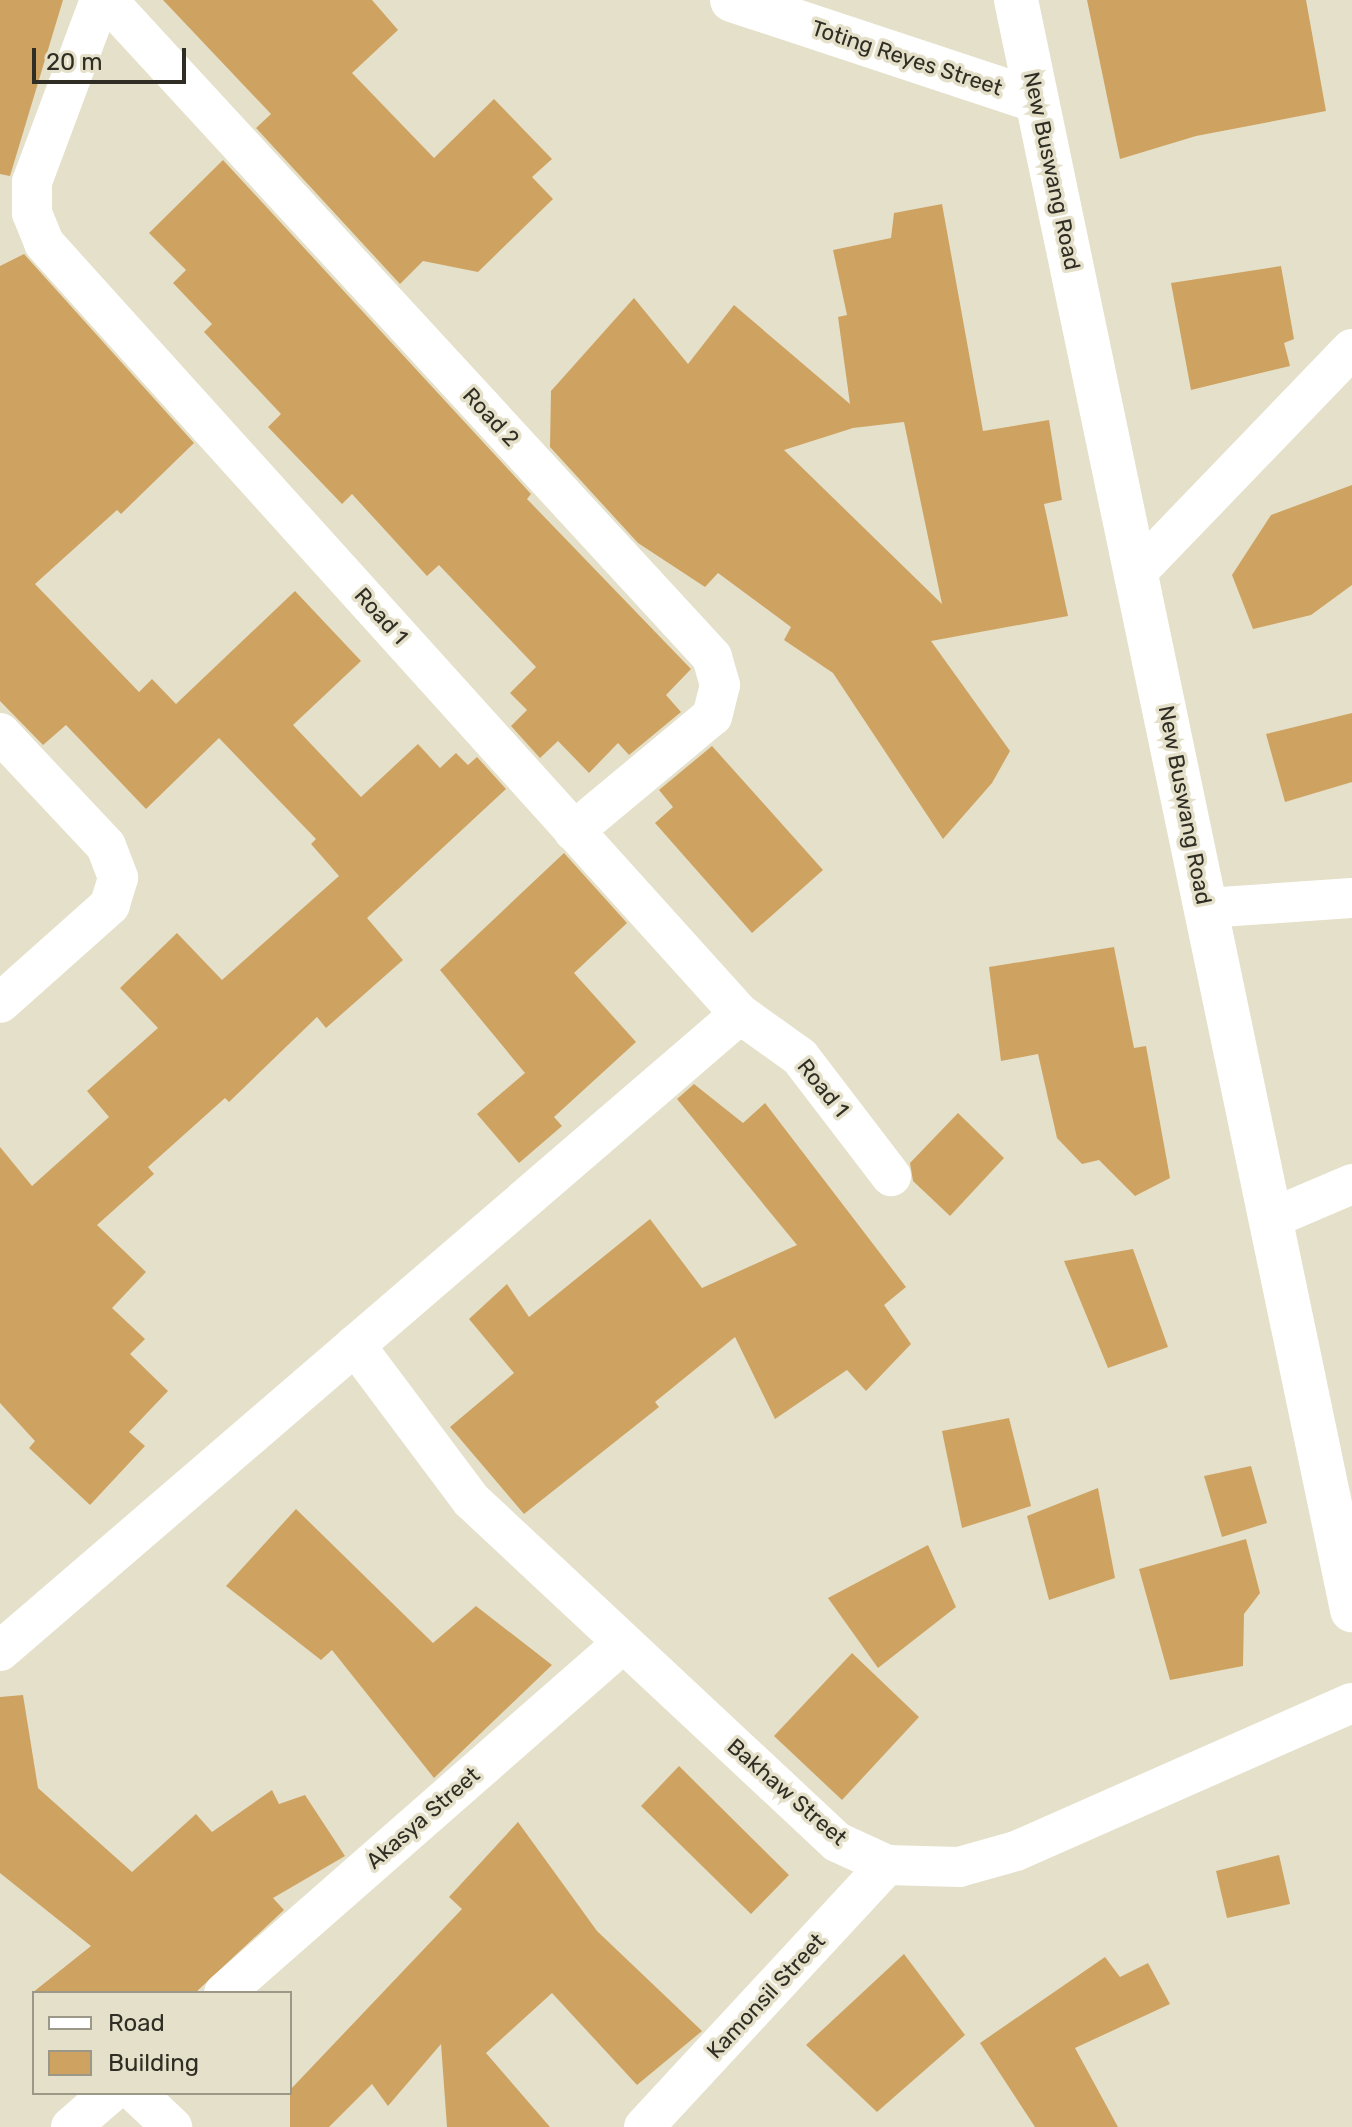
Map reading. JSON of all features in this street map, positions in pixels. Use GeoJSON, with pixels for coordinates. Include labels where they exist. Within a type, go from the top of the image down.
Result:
{"type":"FeatureCollection","features":[{"type":"Feature","properties":{"kind":"street","name":"Road 1"},"geometry":{"type":"LineString","coordinates":[[100,0],[32,182],[32,213],[44,243],[740,1014],[800,1057],[891,1176]]}},
{"type":"Feature","properties":{"kind":"street","name":"Road 2"},"geometry":{"type":"LineString","coordinates":[[107,0],[712,657],[720,685],[712,716],[574,831]]}},
{"type":"Feature","properties":{"kind":"street","name":"Toting Reyes Street"},"geometry":{"type":"LineString","coordinates":[[732,0],[1037,101]]}},
{"type":"Feature","properties":{"kind":"street","name":"New Buswang Road"},"geometry":{"type":"LineString","coordinates":[[1016,0],[1138,571],[1352,1610]]}},
{"type":"Feature","properties":{"kind":"street"},"geometry":{"type":"LineString","coordinates":[[1138,571],[1352,349]]}},
{"type":"Feature","properties":{"kind":"street"},"geometry":{"type":"LineString","coordinates":[[0,733],[106,846],[118,878],[110,905],[0,1003]]}},
{"type":"Feature","properties":{"kind":"street"},"geometry":{"type":"LineString","coordinates":[[1206,908],[1352,898]]}},
{"type":"Feature","properties":{"kind":"street"},"geometry":{"type":"LineString","coordinates":[[0,1651],[740,1014]]}},
{"type":"Feature","properties":{"kind":"street"},"geometry":{"type":"LineString","coordinates":[[1270,1219],[1352,1184]]}},
{"type":"Feature","properties":{"kind":"street","name":"Bakhaw Street"},"geometry":{"type":"LineString","coordinates":[[355,1345],[471,1500],[837,1842],[887,1865],[959,1867],[1016,1851],[1352,1703]]}},
{"type":"Feature","properties":{"kind":"street","name":"Akasya Street"},"geometry":{"type":"LineString","coordinates":[[226,1991],[622,1644]]}},
{"type":"Feature","properties":{"kind":"street","name":"Kamonsil Street"},"geometry":{"type":"LineString","coordinates":[[644,2127],[887,1865]]}},
{"type":"Feature","properties":{"kind":"street"},"geometry":{"type":"LineString","coordinates":[[71,2127],[108,2095]]}},
{"type":"Feature","properties":{"kind":"street"},"geometry":{"type":"LineString","coordinates":[[138,2095],[172,2127]]}},
{"type":"Feature","properties":{"kind":"building"},"geometry":{"type":"Polygon","coordinates":[[[0,0],[63,0],[10,176],[0,174],[0,0]]]}},
{"type":"Feature","properties":{"kind":"building"},"geometry":{"type":"Polygon","coordinates":[[[163,0],[372,0],[398,30],[352,73],[434,158],[494,99],[552,159],[532,177],[553,199],[478,272],[423,261],[400,284],[256,128],[271,114],[163,0]]]}},
{"type":"Feature","properties":{"kind":"building"},"geometry":{"type":"Polygon","coordinates":[[[1087,0],[1306,0],[1326,111],[1196,136],[1120,159],[1087,0]]]}},
{"type":"Feature","properties":{"kind":"building"},"geometry":{"type":"Polygon","coordinates":[[[223,160],[531,494],[527,499],[691,669],[666,695],[681,712],[629,755],[618,743],[589,773],[558,741],[540,758],[511,726],[527,710],[510,693],[536,667],[439,565],[427,576],[352,494],[342,504],[268,427],[281,414],[204,332],[212,324],[173,283],[186,270],[149,233],[223,160]]]}},
{"type":"Feature","properties":{"kind":"building"},"geometry":{"type":"Polygon","coordinates":[[[942,204],[983,431],[1049,420],[1062,500],[1044,504],[1068,616],[931,641],[1010,751],[992,783],[943,839],[833,673],[784,640],[791,627],[718,573],[705,587],[638,543],[550,447],[551,391],[634,298],[688,364],[734,305],[850,404],[838,317],[847,315],[833,250],[891,238],[894,213],[942,204]],[[904,422],[853,428],[784,450],[942,604],[904,422]]]}},
{"type":"Feature","properties":{"kind":"building"},"geometry":{"type":"Polygon","coordinates":[[[24,254],[194,443],[121,514],[117,510],[35,584],[139,692],[152,679],[176,704],[295,591],[361,661],[293,725],[361,797],[418,744],[440,768],[456,753],[468,765],[477,757],[506,789],[367,918],[403,960],[326,1028],[317,1017],[229,1102],[225,1098],[148,1167],[154,1174],[97,1225],[146,1272],[112,1308],[145,1339],[130,1354],[168,1391],[129,1432],[145,1446],[90,1505],[29,1448],[35,1441],[0,1403],[0,1147],[32,1186],[109,1117],[87,1091],[158,1028],[120,988],[177,933],[222,980],[339,876],[311,844],[316,839],[219,738],[146,809],[66,725],[43,745],[0,701],[0,266],[24,254]]]}},
{"type":"Feature","properties":{"kind":"building"},"geometry":{"type":"Polygon","coordinates":[[[1281,266],[1294,339],[1284,343],[1290,366],[1191,390],[1171,283],[1281,266]]]}},
{"type":"Feature","properties":{"kind":"building"},"geometry":{"type":"Polygon","coordinates":[[[1352,485],[1352,585],[1311,615],[1253,629],[1232,575],[1271,515],[1352,485]]]}},
{"type":"Feature","properties":{"kind":"building"},"geometry":{"type":"Polygon","coordinates":[[[1352,713],[1352,782],[1285,802],[1266,734],[1352,713]]]}},
{"type":"Feature","properties":{"kind":"building"},"geometry":{"type":"Polygon","coordinates":[[[712,746],[823,870],[752,933],[655,823],[673,807],[659,790],[712,746]]]}},
{"type":"Feature","properties":{"kind":"building"},"geometry":{"type":"Polygon","coordinates":[[[564,853],[627,923],[574,973],[636,1042],[554,1117],[562,1126],[519,1163],[477,1114],[525,1073],[440,970],[564,853]]]}},
{"type":"Feature","properties":{"kind":"building"},"geometry":{"type":"Polygon","coordinates":[[[1114,947],[1134,1048],[1146,1046],[1170,1178],[1135,1196],[1099,1160],[1082,1164],[1057,1138],[1038,1054],[1001,1061],[989,967],[1114,947]]]}},
{"type":"Feature","properties":{"kind":"building"},"geometry":{"type":"Polygon","coordinates":[[[694,1084],[743,1123],[765,1103],[906,1287],[884,1305],[911,1344],[866,1391],[847,1370],[775,1419],[735,1337],[655,1402],[659,1407],[524,1514],[450,1427],[514,1373],[469,1319],[507,1284],[529,1317],[650,1219],[702,1288],[797,1245],[677,1099],[694,1084]]]}},
{"type":"Feature","properties":{"kind":"building"},"geometry":{"type":"Polygon","coordinates":[[[958,1113],[1004,1158],[950,1216],[913,1181],[910,1163],[958,1113]]]}},
{"type":"Feature","properties":{"kind":"building"},"geometry":{"type":"Polygon","coordinates":[[[1133,1249],[1168,1347],[1108,1368],[1064,1261],[1133,1249]]]}},
{"type":"Feature","properties":{"kind":"building"},"geometry":{"type":"Polygon","coordinates":[[[1009,1418],[1031,1506],[962,1528],[942,1431],[1009,1418]]]}},
{"type":"Feature","properties":{"kind":"building"},"geometry":{"type":"Polygon","coordinates":[[[1251,1466],[1267,1523],[1222,1537],[1204,1476],[1251,1466]]]}},
{"type":"Feature","properties":{"kind":"building"},"geometry":{"type":"Polygon","coordinates":[[[1098,1488],[1115,1578],[1049,1600],[1027,1516],[1098,1488]]]}},
{"type":"Feature","properties":{"kind":"building"},"geometry":{"type":"Polygon","coordinates":[[[296,1509],[433,1643],[476,1606],[552,1665],[434,1778],[332,1650],[321,1660],[226,1586],[296,1509]]]}},
{"type":"Feature","properties":{"kind":"building"},"geometry":{"type":"Polygon","coordinates":[[[1246,1539],[1260,1593],[1244,1614],[1243,1666],[1170,1680],[1139,1569],[1246,1539]]]}},
{"type":"Feature","properties":{"kind":"building"},"geometry":{"type":"Polygon","coordinates":[[[928,1545],[956,1607],[878,1668],[828,1598],[928,1545]]]}},
{"type":"Feature","properties":{"kind":"building"},"geometry":{"type":"Polygon","coordinates":[[[852,1653],[919,1717],[842,1800],[774,1736],[852,1653]]]}},
{"type":"Feature","properties":{"kind":"building"},"geometry":{"type":"Polygon","coordinates":[[[23,1695],[38,1788],[132,1872],[196,1814],[212,1832],[272,1790],[279,1804],[305,1795],[345,1856],[273,1898],[284,1910],[197,1991],[35,1991],[91,1946],[0,1873],[0,1697],[23,1695]]]}},
{"type":"Feature","properties":{"kind":"building"},"geometry":{"type":"Polygon","coordinates":[[[679,1766],[789,1875],[751,1914],[641,1806],[679,1766]]]}},
{"type":"Feature","properties":{"kind":"building"},"geometry":{"type":"Polygon","coordinates":[[[518,1822],[597,1931],[702,2031],[637,2085],[552,1993],[486,2053],[550,2127],[447,2127],[441,2044],[388,2106],[372,2084],[329,2127],[290,2127],[292,2088],[462,1909],[449,1897],[518,1822]]]}},
{"type":"Feature","properties":{"kind":"building"},"geometry":{"type":"Polygon","coordinates":[[[1279,1855],[1290,1904],[1227,1918],[1216,1871],[1279,1855]]]}},
{"type":"Feature","properties":{"kind":"building"},"geometry":{"type":"Polygon","coordinates":[[[904,1954],[965,2035],[877,2112],[806,2045],[904,1954]]]}},
{"type":"Feature","properties":{"kind":"building"},"geometry":{"type":"Polygon","coordinates":[[[1105,1957],[1120,1977],[1148,1963],[1170,2004],[1075,2048],[1118,2127],[1035,2127],[980,2043],[1105,1957]]]}}]}
